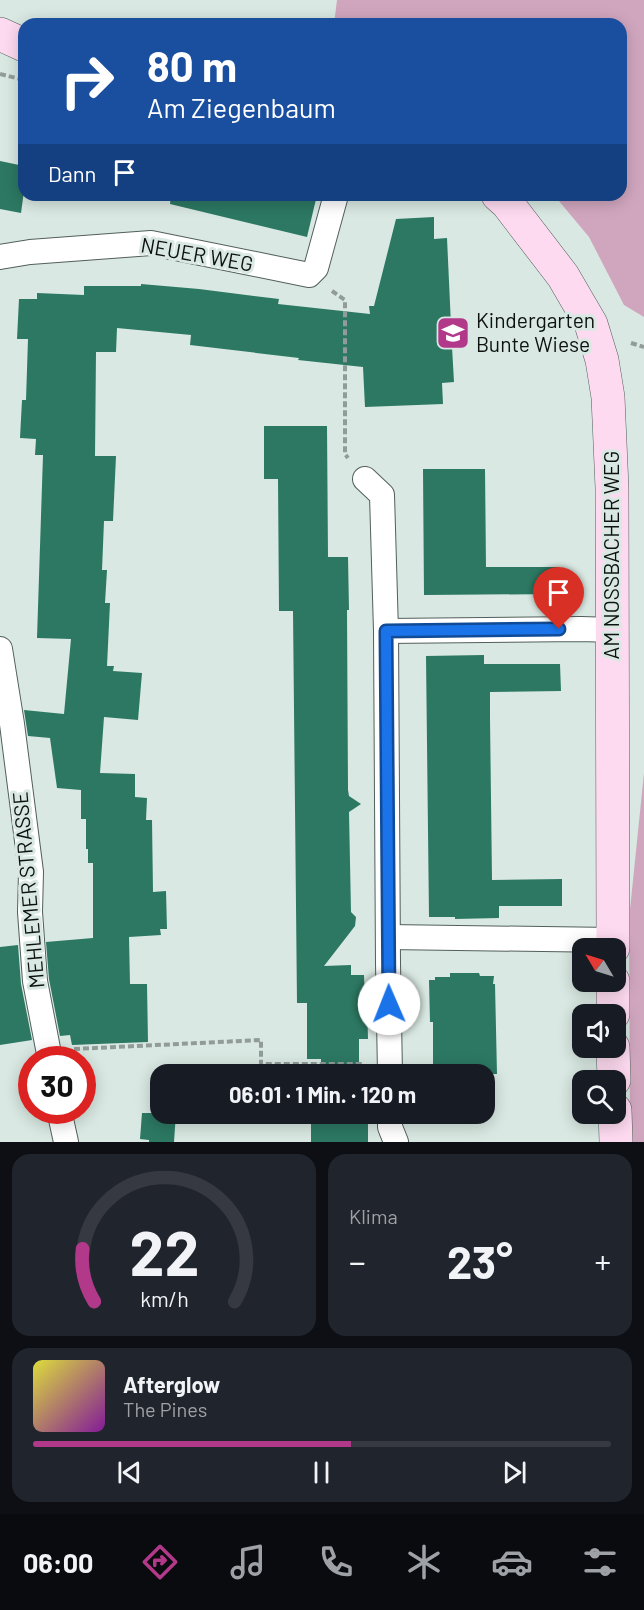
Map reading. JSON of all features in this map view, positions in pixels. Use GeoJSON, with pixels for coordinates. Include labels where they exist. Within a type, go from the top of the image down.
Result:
{"type":"FeatureCollection","features":[{"type":"Feature","properties":{"kind":"street"},"geometry":{"type":"LineString","coordinates":[[0,34],[18,42]]}},
{"type":"Feature","properties":{"kind":"street"},"geometry":{"type":"LineString","coordinates":[[309,275],[316,268],[334,201]]}},
{"type":"Feature","properties":{"kind":"street","name":"AM NOSSBACHER WEG"},"geometry":{"type":"LineString","coordinates":[[505,201],[563,276],[591,324],[602,360],[608,397],[611,440],[613,630],[613,938]]}},
{"type":"Feature","properties":{"kind":"street","name":"NEUER WEG"},"geometry":{"type":"LineString","coordinates":[[0,256],[151,243],[309,275]]}},
{"type":"Feature","properties":{"kind":"street"},"geometry":{"type":"LineString","coordinates":[[365,479],[382,495],[386,631],[390,1064]]}},
{"type":"Feature","properties":{"kind":"street"},"geometry":{"type":"LineString","coordinates":[[386,631],[581,628],[613,630]]}},
{"type":"Feature","properties":{"kind":"street","name":"MEHLEMER STRASSE"},"geometry":{"type":"LineString","coordinates":[[0,649],[32,872],[30,912],[35,981],[47,1046]]}},
{"type":"Feature","properties":{"kind":"street"},"geometry":{"type":"LineString","coordinates":[[388,937],[572,943]]}},
{"type":"Feature","properties":{"kind":"street"},"geometry":{"type":"LineString","coordinates":[[62,1124],[66,1142]]}},
{"type":"Feature","properties":{"kind":"street"},"geometry":{"type":"LineString","coordinates":[[390,1124],[396,1142]]}},
{"type":"Feature","properties":{"kind":"street"},"geometry":{"type":"LineString","coordinates":[[615,1124],[616,1142]]}},
{"type":"Feature","properties":{"kind":"path"},"geometry":{"type":"LineString","coordinates":[[309,275],[345,300],[345,454],[365,479]]}},
{"type":"Feature","properties":{"kind":"path"},"geometry":{"type":"LineString","coordinates":[[96,1052],[261,1040],[261,1064]]}},
{"type":"Feature","properties":{"kind":"shaded area"},"geometry":{"type":"Polygon","coordinates":[[[337,0],[644,0],[644,317],[624,305],[589,237],[559,201],[627,201],[627,18],[335,18],[337,0]]]}},
{"type":"Feature","properties":{"kind":"shaded area"},"geometry":{"type":"Polygon","coordinates":[[[644,773],[644,1142],[630,1142],[629,919],[644,773]]]}},
{"type":"Feature","properties":{"kind":"building"},"geometry":{"type":"Polygon","coordinates":[[[0,161],[18,165],[18,201],[23,201],[21,213],[0,209],[0,161]]]}},
{"type":"Feature","properties":{"kind":"building"},"geometry":{"type":"Polygon","coordinates":[[[170,201],[316,201],[307,237],[170,204],[170,201]]]}},
{"type":"Feature","properties":{"kind":"building"},"geometry":{"type":"Polygon","coordinates":[[[434,217],[434,239],[447,238],[454,382],[442,383],[443,404],[365,407],[363,367],[190,345],[191,335],[117,328],[116,352],[96,352],[95,456],[116,456],[113,521],[104,521],[102,570],[107,570],[105,603],[110,603],[107,666],[114,666],[113,671],[142,673],[138,720],[104,717],[100,773],[135,774],[135,797],[147,798],[146,820],[152,820],[153,892],[166,891],[167,929],[160,929],[161,935],[129,937],[130,984],[147,984],[148,1042],[72,1045],[70,1035],[60,1036],[49,979],[46,942],[93,938],[93,863],[88,863],[86,819],[81,819],[81,790],[57,788],[50,738],[28,736],[24,710],[64,714],[71,639],[37,638],[43,455],[35,455],[36,439],[20,438],[22,400],[26,400],[28,339],[17,339],[19,299],[37,299],[37,293],[84,295],[84,286],[141,286],[141,284],[279,299],[278,304],[370,314],[369,306],[374,306],[396,219],[434,217]]]}},
{"type":"Feature","properties":{"kind":"building"},"geometry":{"type":"Polygon","coordinates":[[[264,426],[327,426],[328,557],[348,557],[348,790],[349,796],[361,804],[349,812],[351,912],[356,917],[355,926],[324,966],[351,965],[351,975],[364,975],[368,1039],[359,1039],[359,1064],[321,1064],[321,1059],[307,1059],[307,1003],[297,1003],[293,611],[279,611],[278,479],[264,479],[264,426]]]}},
{"type":"Feature","properties":{"kind":"building"},"geometry":{"type":"Polygon","coordinates":[[[423,469],[485,469],[486,567],[559,567],[559,594],[424,595],[423,469]]]}},
{"type":"Feature","properties":{"kind":"building"},"geometry":{"type":"Polygon","coordinates":[[[484,655],[484,664],[560,664],[561,691],[490,692],[490,718],[492,880],[562,879],[562,906],[499,906],[499,918],[429,917],[426,656],[484,655]]]}},
{"type":"Feature","properties":{"kind":"building"},"geometry":{"type":"Polygon","coordinates":[[[18,945],[21,984],[32,1040],[0,1045],[0,947],[18,945]]]}},
{"type":"Feature","properties":{"kind":"building"},"geometry":{"type":"Polygon","coordinates":[[[450,973],[479,973],[480,976],[494,976],[497,1074],[495,1074],[495,1064],[433,1064],[433,1022],[430,1022],[429,980],[435,980],[435,977],[450,977],[450,973]]]}},
{"type":"Feature","properties":{"kind":"building"},"geometry":{"type":"Polygon","coordinates":[[[142,1113],[150,1113],[150,1124],[175,1124],[174,1142],[149,1142],[149,1140],[140,1139],[142,1113]]]}},
{"type":"Feature","properties":{"kind":"building"},"geometry":{"type":"Polygon","coordinates":[[[311,1124],[368,1124],[368,1142],[311,1142],[311,1124]]]}},
{"type":"Feature","properties":{"kind":"place","name":"Kindergarten Bunte Wiese"},"geometry":{"type":"Point","coordinates":[453,333]}},
{"type":"Feature","properties":{"kind":"route"},"geometry":{"type":"LineString","coordinates":[[389,1004],[386,631],[559,629]]}}]}
